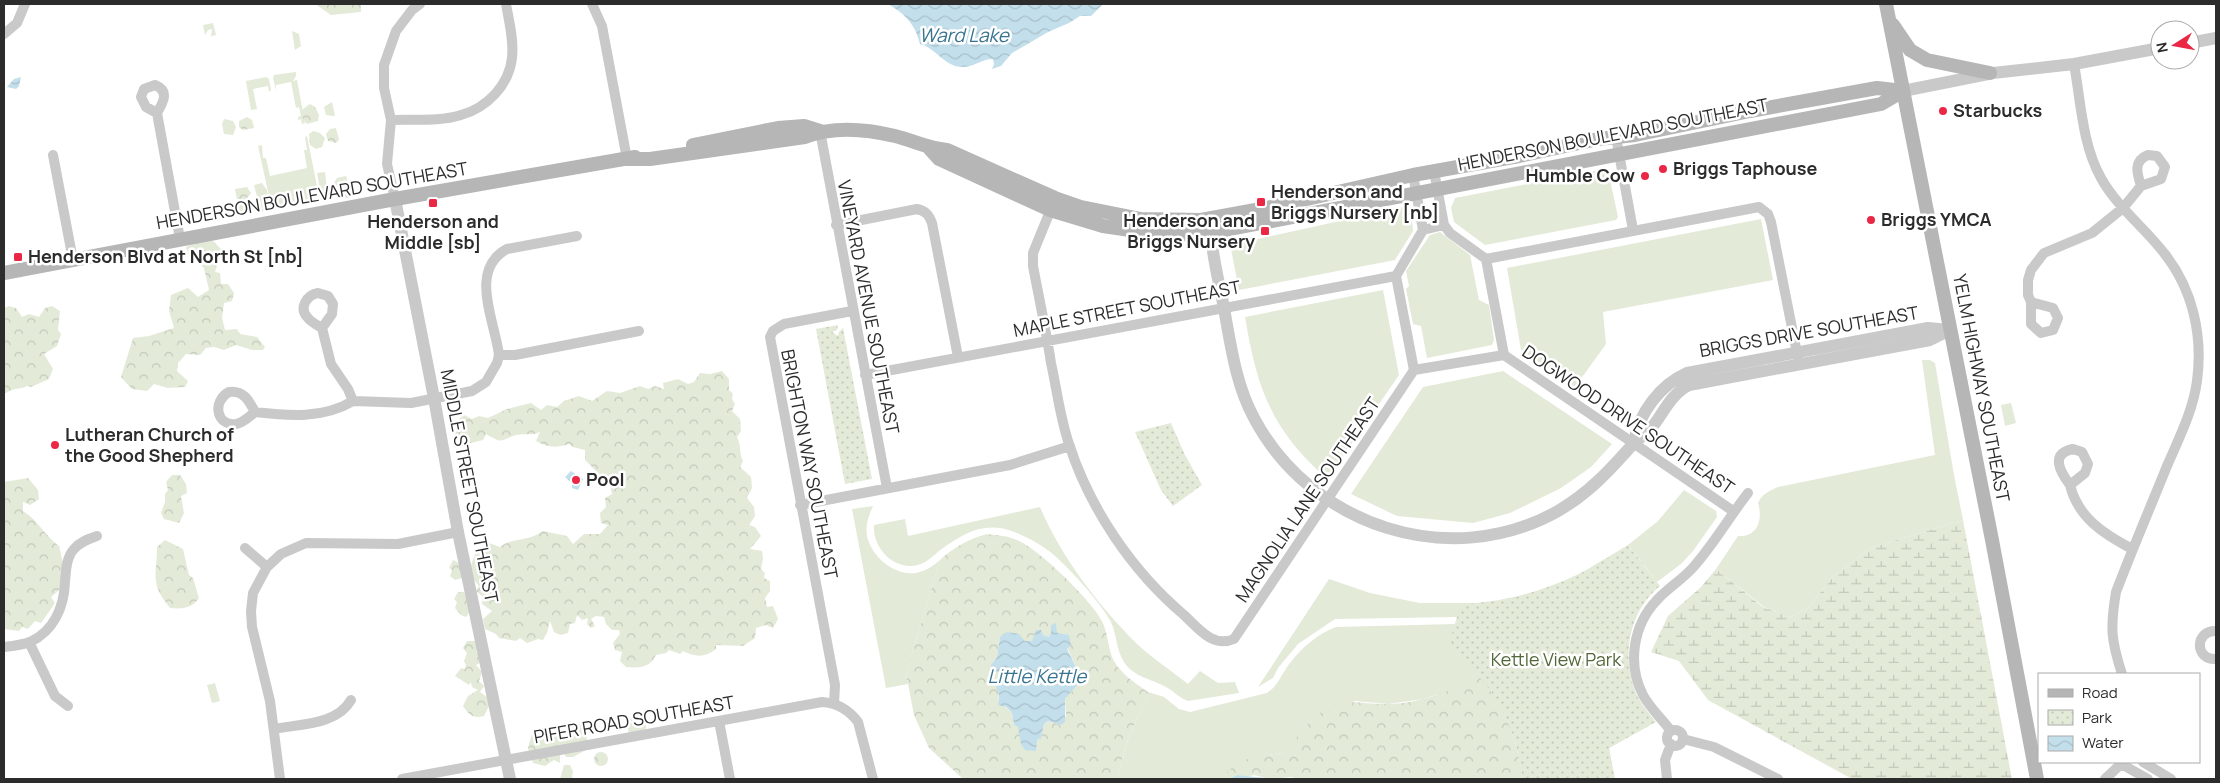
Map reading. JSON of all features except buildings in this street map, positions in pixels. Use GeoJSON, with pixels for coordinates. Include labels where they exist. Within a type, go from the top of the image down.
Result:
{"type":"FeatureCollection","features":[{"type":"Feature","properties":{"kind":"main road","name":"YELM HIGHWAY SOUTHEAST"},"geometry":{"type":"LineString","coordinates":[[1886,4],[2037,779]]}},
{"type":"Feature","properties":{"kind":"main road"},"geometry":{"type":"LineString","coordinates":[[1889,20],[1910,50],[1927,60],[1990,74]]}},
{"type":"Feature","properties":{"kind":"main road","name":"HENDERSON BOULEVARD SOUTHEAST"},"geometry":{"type":"LineString","coordinates":[[1053,204],[1161,221],[1209,219],[1413,175],[1877,88],[1903,91]]}},
{"type":"Feature","properties":{"kind":"main road","name":"HENDERSON BOULEVARD SOUTHEAST"},"geometry":{"type":"LineString","coordinates":[[4,273],[395,199],[627,159],[650,160],[804,137],[820,131],[835,130],[865,131],[896,136],[929,148],[947,150],[1053,204],[1111,228],[1144,232],[1210,235],[1437,188],[1881,104],[1903,91]]}},
{"type":"Feature","properties":{"kind":"street"},"geometry":{"type":"LineString","coordinates":[[4,34],[17,23],[25,4]]}},
{"type":"Feature","properties":{"kind":"street"},"geometry":{"type":"LineString","coordinates":[[395,199],[387,164],[391,120],[384,88],[384,64],[388,47],[402,21],[420,4]]}},
{"type":"Feature","properties":{"kind":"street"},"geometry":{"type":"LineString","coordinates":[[391,120],[442,118],[461,115],[478,108],[496,94],[506,77],[512,58],[512,37],[506,4]]}},
{"type":"Feature","properties":{"kind":"street"},"geometry":{"type":"LineString","coordinates":[[592,4],[602,26],[627,159]]}},
{"type":"Feature","properties":{"kind":"street"},"geometry":{"type":"LineString","coordinates":[[2200,41],[2216,38]]}},
{"type":"Feature","properties":{"kind":"street","name":"HENDERSON BOULEVARD SOUTHEAST"},"geometry":{"type":"LineString","coordinates":[[1903,91],[1990,74],[2074,64],[2150,50]]}},
{"type":"Feature","properties":{"kind":"street"},"geometry":{"type":"LineString","coordinates":[[2074,64],[2088,144],[2093,161],[2101,178],[2123,208],[2164,253],[2174,268],[2194,312],[2199,345],[2199,361],[2193,405],[2116,592],[2111,623],[2114,650],[2122,673]]}},
{"type":"Feature","properties":{"kind":"street"},"geometry":{"type":"LineString","coordinates":[[157,113],[180,239]]}},
{"type":"Feature","properties":{"kind":"street","name":"VINEYARD AVENUE SOUTHEAST"},"geometry":{"type":"LineString","coordinates":[[820,131],[886,488]]}},
{"type":"Feature","properties":{"kind":"street"},"geometry":{"type":"LineString","coordinates":[[1616,137],[1633,230]]}},
{"type":"Feature","properties":{"kind":"street"},"geometry":{"type":"LineString","coordinates":[[53,155],[73,260]]}},
{"type":"Feature","properties":{"kind":"street"},"geometry":{"type":"LineString","coordinates":[[1413,175],[1423,230],[1396,276],[1414,370],[1504,355],[1486,259],[1450,233],[1444,225],[1434,171]]}},
{"type":"Feature","properties":{"kind":"street"},"geometry":{"type":"LineString","coordinates":[[2031,302],[2028,295],[2028,280],[2031,270],[2044,253],[2092,233],[2123,208],[2141,186]]}},
{"type":"Feature","properties":{"kind":"street","name":"MIDDLE STREET SOUTHEAST"},"geometry":{"type":"LineString","coordinates":[[395,199],[458,532],[510,779]]}},
{"type":"Feature","properties":{"kind":"street"},"geometry":{"type":"LineString","coordinates":[[800,505],[1024,462],[1070,446],[1047,341],[1032,253],[1053,204]]}},
{"type":"Feature","properties":{"kind":"street"},"geometry":{"type":"LineString","coordinates":[[1486,259],[1754,207],[1764,210],[1772,222],[1798,358]]}},
{"type":"Feature","properties":{"kind":"street"},"geometry":{"type":"LineString","coordinates":[[836,225],[917,209],[929,215],[958,357]]}},
{"type":"Feature","properties":{"kind":"street","name":"BRIGGS DRIVE SOUTHEAST"},"geometry":{"type":"LineString","coordinates":[[1209,219],[1210,235],[1237,373],[1253,417],[1280,458],[1304,483],[1327,500],[1360,519],[1398,532],[1425,538],[1450,539],[1493,535],[1541,520],[1571,503],[1599,482],[1634,442],[1647,433],[1679,390],[1689,385],[1798,358],[1930,340],[1950,330]]}},
{"type":"Feature","properties":{"kind":"street"},"geometry":{"type":"LineString","coordinates":[[1423,230],[1444,225]]}},
{"type":"Feature","properties":{"kind":"street"},"geometry":{"type":"LineString","coordinates":[[256,412],[300,416],[340,409],[353,401],[403,403],[472,391],[486,382],[497,364],[499,354],[485,281],[492,260],[498,253],[507,248],[577,236]]}},
{"type":"Feature","properties":{"kind":"street","name":"MAPLE STREET SOUTHEAST"},"geometry":{"type":"LineString","coordinates":[[865,375],[1396,276]]}},
{"type":"Feature","properties":{"kind":"street","name":"BRIGHTON WAY SOUTHEAST"},"geometry":{"type":"LineString","coordinates":[[834,704],[834,686],[770,337],[773,331],[784,324],[852,311]]}},
{"type":"Feature","properties":{"kind":"street"},"geometry":{"type":"LineString","coordinates":[[322,328],[330,364],[348,389],[353,401]]}},
{"type":"Feature","properties":{"kind":"street"},"geometry":{"type":"LineString","coordinates":[[499,354],[514,355],[639,331]]}},
{"type":"Feature","properties":{"kind":"street","name":"DOGWOOD DRIVE SOUTHEAST"},"geometry":{"type":"LineString","coordinates":[[1504,355],[1733,511]]}},
{"type":"Feature","properties":{"kind":"street","name":"MAGNOLIA LANE SOUTHEAST"},"geometry":{"type":"LineString","coordinates":[[1070,446],[1103,517],[1124,550],[1174,606],[1214,640],[1224,643],[1234,639],[1414,370]]}},
{"type":"Feature","properties":{"kind":"street"},"geometry":{"type":"LineString","coordinates":[[2070,485],[2078,508],[2090,521],[2107,535],[2132,550]]}},
{"type":"Feature","properties":{"kind":"street"},"geometry":{"type":"LineString","coordinates":[[1671,731],[1649,704],[1639,686],[1633,649],[1642,622],[1651,606],[1696,564],[1733,511],[1748,494]]}},
{"type":"Feature","properties":{"kind":"street"},"geometry":{"type":"LineString","coordinates":[[280,779],[270,701],[252,627],[251,611],[253,594],[267,567],[281,554],[306,543],[398,544],[458,532]]}},
{"type":"Feature","properties":{"kind":"street"},"geometry":{"type":"LineString","coordinates":[[4,647],[29,642],[45,633],[57,617],[63,601],[67,564],[71,553],[82,542],[97,536]]}},
{"type":"Feature","properties":{"kind":"street"},"geometry":{"type":"LineString","coordinates":[[245,548],[267,567]]}},
{"type":"Feature","properties":{"kind":"street"},"geometry":{"type":"LineString","coordinates":[[2216,631],[2207,632],[2199,643],[2199,648],[2204,656],[2216,659]]}},
{"type":"Feature","properties":{"kind":"street"},"geometry":{"type":"LineString","coordinates":[[29,642],[55,696],[68,706]]}},
{"type":"Feature","properties":{"kind":"street"},"geometry":{"type":"LineString","coordinates":[[274,730],[333,718],[346,709],[351,700]]}},
{"type":"Feature","properties":{"kind":"street","name":"PIFER ROAD SOUTHEAST"},"geometry":{"type":"LineString","coordinates":[[402,779],[815,702],[834,704]]}},
{"type":"Feature","properties":{"kind":"street"},"geometry":{"type":"LineString","coordinates":[[834,704],[853,715],[861,728],[873,779]]}},
{"type":"Feature","properties":{"kind":"street"},"geometry":{"type":"LineString","coordinates":[[719,721],[730,779]]}},
{"type":"Feature","properties":{"kind":"street"},"geometry":{"type":"LineString","coordinates":[[1671,731],[1680,731],[1683,740]]}},
{"type":"Feature","properties":{"kind":"street"},"geometry":{"type":"LineString","coordinates":[[1668,779],[1665,760],[1670,744],[1668,736],[1671,731]]}},
{"type":"Feature","properties":{"kind":"street"},"geometry":{"type":"LineString","coordinates":[[1670,744],[1679,744],[1683,740]]}},
{"type":"Feature","properties":{"kind":"street"},"geometry":{"type":"LineString","coordinates":[[1683,740],[1714,747],[1778,779]]}},
{"type":"Feature","properties":{"kind":"street"},"geometry":{"type":"LineString","coordinates":[[2105,779],[2122,763],[2148,779]]}},
{"type":"Feature","properties":{"kind":"street"},"geometry":{"type":"LineString","coordinates":[[2145,763],[2171,779]]}},
{"type":"Feature","properties":{"kind":"green space"},"geometry":{"type":"Polygon","coordinates":[[[315,4],[361,4],[361,12],[331,15],[315,4]]]}},
{"type":"Feature","properties":{"kind":"green space"},"geometry":{"type":"Polygon","coordinates":[[[213,23],[216,35],[209,37],[211,36],[212,29],[208,30],[205,35],[203,25],[213,23]]]}},
{"type":"Feature","properties":{"kind":"green space"},"geometry":{"type":"Polygon","coordinates":[[[292,31],[299,34],[301,46],[295,50],[292,31]]]}},
{"type":"Feature","properties":{"kind":"green space"},"geometry":{"type":"Polygon","coordinates":[[[296,72],[293,81],[297,80],[305,123],[302,124],[301,119],[298,120],[298,117],[301,116],[299,107],[296,108],[291,82],[276,85],[276,90],[273,78],[274,75],[296,72]]]}},
{"type":"Feature","properties":{"kind":"green space"},"geometry":{"type":"Polygon","coordinates":[[[266,77],[269,79],[271,90],[269,92],[268,86],[253,89],[257,109],[251,110],[246,81],[266,77]]]}},
{"type":"Feature","properties":{"kind":"green space"},"geometry":{"type":"Polygon","coordinates":[[[332,102],[335,116],[326,115],[324,107],[332,102]]]}},
{"type":"Feature","properties":{"kind":"green space"},"geometry":{"type":"Polygon","coordinates":[[[310,104],[315,107],[319,115],[318,121],[307,124],[302,117],[303,109],[310,104]]]}},
{"type":"Feature","properties":{"kind":"green space"},"geometry":{"type":"Polygon","coordinates":[[[247,117],[252,120],[254,128],[243,130],[239,127],[239,121],[247,117]]]}},
{"type":"Feature","properties":{"kind":"green space"},"geometry":{"type":"Polygon","coordinates":[[[224,119],[233,121],[236,127],[233,135],[224,134],[222,124],[224,119]]]}},
{"type":"Feature","properties":{"kind":"green space"},"geometry":{"type":"Polygon","coordinates":[[[336,128],[339,140],[336,143],[328,141],[326,134],[330,129],[336,128]]]}},
{"type":"Feature","properties":{"kind":"green space"},"geometry":{"type":"Polygon","coordinates":[[[313,131],[320,133],[325,138],[322,147],[316,149],[310,145],[309,134],[313,131]]]}},
{"type":"Feature","properties":{"kind":"green space"},"geometry":{"type":"Polygon","coordinates":[[[307,136],[319,196],[321,195],[317,173],[325,172],[328,199],[272,210],[258,146],[262,145],[263,158],[266,158],[270,176],[307,168],[304,150],[307,150],[305,137],[307,136]]]}},
{"type":"Feature","properties":{"kind":"green space"},"geometry":{"type":"Polygon","coordinates":[[[1599,170],[1609,175],[1618,217],[1616,220],[1485,245],[1454,222],[1451,208],[1455,198],[1599,170]]]}},
{"type":"Feature","properties":{"kind":"green space"},"geometry":{"type":"Polygon","coordinates":[[[346,176],[352,196],[349,198],[338,197],[338,193],[333,185],[337,178],[346,176]]]}},
{"type":"Feature","properties":{"kind":"green space"},"geometry":{"type":"Polygon","coordinates":[[[262,183],[267,190],[270,210],[261,212],[254,185],[262,183]]]}},
{"type":"Feature","properties":{"kind":"green space"},"geometry":{"type":"Polygon","coordinates":[[[247,187],[251,193],[246,200],[237,199],[235,189],[247,187]]]}},
{"type":"Feature","properties":{"kind":"green space"},"geometry":{"type":"Polygon","coordinates":[[[244,201],[252,203],[254,209],[252,213],[240,216],[238,205],[244,201]]]}},
{"type":"Feature","properties":{"kind":"green space"},"geometry":{"type":"Polygon","coordinates":[[[1404,207],[1411,212],[1413,231],[1395,260],[1239,290],[1231,249],[1234,244],[1404,207]]]}},
{"type":"Feature","properties":{"kind":"green space"},"geometry":{"type":"Polygon","coordinates":[[[1761,219],[1773,280],[1603,312],[1606,344],[1575,387],[1521,350],[1507,268],[1761,219]]]}},
{"type":"Feature","properties":{"kind":"green space"},"geometry":{"type":"Polygon","coordinates":[[[1440,232],[1470,255],[1479,300],[1489,305],[1494,340],[1492,345],[1427,358],[1421,326],[1413,324],[1406,289],[1409,286],[1406,271],[1430,235],[1440,232]]]}},
{"type":"Feature","properties":{"kind":"green space"},"geometry":{"type":"Polygon","coordinates":[[[199,241],[213,241],[222,250],[215,272],[220,273],[221,284],[228,284],[234,293],[232,301],[224,303],[222,318],[225,330],[237,329],[240,334],[257,337],[265,347],[263,350],[252,350],[236,345],[224,350],[214,347],[206,348],[200,355],[186,354],[178,363],[177,371],[188,381],[185,387],[168,388],[154,384],[147,391],[132,389],[121,377],[133,338],[149,336],[174,328],[169,311],[171,295],[188,288],[198,297],[209,290],[204,268],[189,255],[186,247],[199,241]]]}},
{"type":"Feature","properties":{"kind":"green space"},"geometry":{"type":"Polygon","coordinates":[[[1383,290],[1399,375],[1327,479],[1292,443],[1270,406],[1261,387],[1255,366],[1245,317],[1383,290]]]}},
{"type":"Feature","properties":{"kind":"green space"},"geometry":{"type":"Polygon","coordinates":[[[9,306],[16,308],[22,317],[29,314],[39,317],[45,308],[52,306],[60,311],[58,330],[61,334],[57,346],[44,354],[53,369],[49,379],[31,387],[27,386],[4,393],[4,308],[9,306]]]}},
{"type":"Feature","properties":{"kind":"green space"},"geometry":{"type":"Polygon","coordinates":[[[838,325],[837,330],[832,332],[838,336],[843,328],[872,479],[845,484],[816,329],[838,325]]]}},
{"type":"Feature","properties":{"kind":"green space"},"geometry":{"type":"Polygon","coordinates":[[[1922,360],[1930,360],[1935,363],[1963,520],[1870,548],[1832,578],[1808,608],[1790,617],[1764,607],[1716,569],[1738,536],[1750,534],[1757,526],[1760,515],[1758,503],[1764,495],[1772,490],[1778,487],[1935,455],[1922,360]]]}},
{"type":"Feature","properties":{"kind":"green space"},"geometry":{"type":"Polygon","coordinates":[[[722,371],[729,379],[729,390],[733,394],[732,399],[735,404],[732,411],[740,419],[741,431],[737,437],[743,461],[740,467],[751,477],[752,488],[747,498],[754,507],[755,516],[749,525],[755,527],[761,536],[750,549],[762,551],[761,569],[765,573],[764,578],[770,581],[770,591],[765,598],[767,607],[773,606],[778,619],[773,628],[766,625],[756,628],[755,638],[743,646],[716,645],[716,649],[712,652],[700,656],[683,651],[680,654],[669,650],[666,653],[656,655],[647,665],[635,667],[626,667],[620,661],[622,652],[615,650],[613,643],[620,634],[619,630],[612,630],[606,624],[604,617],[596,616],[591,619],[595,626],[591,628],[587,624],[588,618],[582,620],[577,615],[575,623],[570,624],[568,633],[561,635],[554,632],[550,621],[543,640],[538,639],[527,643],[520,638],[516,641],[499,638],[496,634],[485,629],[483,619],[492,611],[482,604],[483,597],[476,591],[479,586],[468,573],[476,552],[489,543],[500,547],[510,542],[532,537],[543,531],[567,536],[573,544],[584,534],[600,534],[608,525],[601,523],[600,513],[606,507],[605,498],[612,494],[609,479],[601,476],[585,460],[585,450],[569,444],[556,447],[544,445],[536,441],[540,432],[516,435],[501,440],[486,434],[483,440],[471,443],[458,441],[454,430],[458,421],[464,415],[472,419],[479,416],[488,418],[507,409],[531,403],[541,410],[547,405],[557,407],[564,401],[579,396],[592,401],[607,391],[620,393],[640,386],[648,389],[655,386],[664,389],[663,383],[678,379],[688,384],[694,382],[700,373],[710,374],[722,371]]]}},
{"type":"Feature","properties":{"kind":"green space"},"geometry":{"type":"Polygon","coordinates":[[[1503,371],[1612,444],[1591,467],[1561,488],[1510,513],[1473,523],[1397,516],[1351,494],[1423,387],[1503,371]]]}},
{"type":"Feature","properties":{"kind":"green space"},"geometry":{"type":"Polygon","coordinates":[[[2011,403],[2016,423],[2005,426],[2001,405],[2011,403]]]}},
{"type":"Feature","properties":{"kind":"green space"},"geometry":{"type":"Polygon","coordinates":[[[1171,423],[1185,455],[1202,485],[1173,506],[1161,490],[1135,432],[1171,423]]]}},
{"type":"Feature","properties":{"kind":"green space"},"geometry":{"type":"Polygon","coordinates":[[[172,475],[180,475],[186,484],[187,493],[181,496],[184,513],[179,523],[164,519],[161,513],[165,502],[165,494],[168,490],[166,482],[172,475]]]}},
{"type":"Feature","properties":{"kind":"green space"},"geometry":{"type":"Polygon","coordinates":[[[28,478],[38,490],[39,499],[30,505],[23,502],[23,511],[59,546],[65,572],[63,587],[51,597],[55,603],[41,623],[35,621],[28,629],[22,627],[19,631],[4,629],[4,482],[28,478]]]}},
{"type":"Feature","properties":{"kind":"green space"},"geometry":{"type":"Polygon","coordinates":[[[1684,490],[1716,511],[1717,517],[1693,551],[1681,564],[1657,582],[1629,546],[1624,671],[1650,725],[1609,748],[1614,778],[1523,779],[1516,740],[1509,721],[1479,677],[1456,689],[1423,699],[1388,704],[1355,701],[1310,722],[1284,753],[1266,755],[1242,763],[1234,767],[1221,779],[1118,779],[1127,742],[1145,704],[1148,692],[1164,697],[1179,709],[1190,712],[1267,693],[1274,687],[1299,652],[1317,637],[1336,627],[1455,624],[1457,617],[1335,619],[1298,644],[1278,668],[1273,678],[1258,687],[1329,579],[1370,593],[1420,603],[1483,603],[1493,620],[1528,594],[1573,578],[1628,545],[1658,521],[1684,490]]]}},
{"type":"Feature","properties":{"kind":"green space"},"geometry":{"type":"Polygon","coordinates":[[[873,506],[867,524],[867,536],[873,551],[885,563],[900,571],[916,573],[929,568],[940,560],[906,674],[908,684],[886,688],[852,509],[873,506]]]}},
{"type":"Feature","properties":{"kind":"green space"},"geometry":{"type":"Polygon","coordinates":[[[1040,507],[1059,544],[1082,580],[1109,614],[1137,644],[1188,684],[1200,671],[1218,683],[1235,682],[1239,693],[1188,701],[1166,687],[1132,671],[1121,657],[1111,622],[1092,595],[1065,565],[1049,551],[1017,533],[1001,528],[982,528],[956,539],[924,563],[912,566],[903,565],[887,557],[881,550],[874,534],[874,525],[905,519],[908,536],[1040,507]]]}},
{"type":"Feature","properties":{"kind":"green space"},"geometry":{"type":"Polygon","coordinates":[[[1963,520],[2012,779],[1852,779],[1708,700],[1679,661],[1651,652],[1668,616],[1701,587],[1716,569],[1763,607],[1790,617],[1808,608],[1832,578],[1870,548],[1963,520]]]}},
{"type":"Feature","properties":{"kind":"green space"},"geometry":{"type":"Polygon","coordinates":[[[987,534],[1017,540],[1027,545],[1064,576],[1102,621],[1111,654],[1117,666],[1126,676],[1148,692],[1145,704],[1127,742],[1118,779],[963,779],[929,748],[914,715],[906,674],[940,560],[956,547],[987,534]],[[1051,632],[1049,637],[1042,635],[1032,641],[1025,641],[1022,638],[1000,637],[997,657],[993,662],[1001,677],[998,701],[1012,713],[1014,725],[1018,727],[1020,734],[1037,740],[1041,738],[1044,724],[1048,721],[1061,725],[1066,716],[1065,699],[1081,677],[1061,635],[1051,632]]]}},
{"type":"Feature","properties":{"kind":"green space"},"geometry":{"type":"Polygon","coordinates":[[[165,540],[183,549],[189,575],[193,578],[199,598],[190,606],[170,608],[159,592],[156,579],[157,547],[165,540]]]}},
{"type":"Feature","properties":{"kind":"green space","name":"Kettle View Park"},"geometry":{"type":"Polygon","coordinates":[[[1628,545],[1660,586],[1649,596],[1641,608],[1635,621],[1629,649],[1631,679],[1636,693],[1656,722],[1609,748],[1615,779],[1523,779],[1518,751],[1504,713],[1489,689],[1449,644],[1461,604],[1507,599],[1549,587],[1589,569],[1628,545]]]}},
{"type":"Feature","properties":{"kind":"green space"},"geometry":{"type":"Polygon","coordinates":[[[453,560],[460,565],[462,578],[455,580],[450,576],[452,570],[449,568],[453,560]]]}},
{"type":"Feature","properties":{"kind":"green space"},"geometry":{"type":"Polygon","coordinates":[[[458,592],[464,592],[472,609],[466,617],[461,615],[455,608],[457,602],[454,599],[458,592]]]}},
{"type":"Feature","properties":{"kind":"green space"},"geometry":{"type":"Polygon","coordinates":[[[467,641],[475,641],[479,647],[476,652],[480,653],[483,661],[476,665],[482,672],[479,681],[484,686],[480,692],[487,697],[489,706],[484,716],[480,717],[472,716],[463,706],[468,696],[478,690],[472,687],[471,682],[469,685],[455,676],[461,668],[465,669],[464,661],[467,653],[463,648],[467,641]]]}},
{"type":"Feature","properties":{"kind":"green space"},"geometry":{"type":"Polygon","coordinates":[[[1479,676],[1497,700],[1509,724],[1523,779],[1297,779],[1292,777],[1269,779],[1254,775],[1247,777],[1237,775],[1229,779],[1221,779],[1228,771],[1249,758],[1284,753],[1317,715],[1337,704],[1351,702],[1387,704],[1411,702],[1457,687],[1479,676]]]}},
{"type":"Feature","properties":{"kind":"green space"},"geometry":{"type":"Polygon","coordinates":[[[215,683],[220,701],[212,703],[207,685],[215,683]]]}},
{"type":"Feature","properties":{"kind":"green space"},"geometry":{"type":"Polygon","coordinates":[[[633,714],[642,715],[646,720],[646,729],[639,733],[629,733],[626,723],[633,714]]]}},
{"type":"Feature","properties":{"kind":"green space"},"geometry":{"type":"Polygon","coordinates":[[[570,721],[581,725],[587,738],[586,750],[573,757],[566,757],[560,746],[560,763],[554,760],[545,766],[533,763],[528,748],[532,734],[544,728],[554,729],[560,737],[561,726],[570,721]]]}},
{"type":"Feature","properties":{"kind":"green space"},"geometry":{"type":"Polygon","coordinates":[[[598,752],[604,752],[608,759],[604,766],[598,766],[594,762],[594,756],[598,752]]]}},
{"type":"Feature","properties":{"kind":"green space"},"geometry":{"type":"Polygon","coordinates":[[[564,765],[570,765],[573,771],[572,779],[560,779],[564,765]]]}},
{"type":"Feature","properties":{"kind":"water","name":"Ward Lake"},"geometry":{"type":"Polygon","coordinates":[[[888,4],[1103,4],[1091,16],[1080,16],[1048,32],[1012,53],[1001,66],[992,69],[993,59],[965,67],[950,64],[931,49],[920,44],[909,21],[888,4]]]}},
{"type":"Feature","properties":{"kind":"water"},"geometry":{"type":"Polygon","coordinates":[[[21,77],[19,86],[16,89],[7,87],[14,79],[21,77]]]}},
{"type":"Feature","properties":{"kind":"water","name":"Pool"},"geometry":{"type":"Polygon","coordinates":[[[571,471],[583,479],[578,490],[572,488],[572,483],[565,477],[571,471]]]}},
{"type":"Feature","properties":{"kind":"water","name":"Little Kettle"},"geometry":{"type":"Polygon","coordinates":[[[1056,623],[1057,633],[1069,635],[1071,645],[1067,649],[1081,677],[1078,684],[1065,699],[1065,722],[1061,725],[1048,721],[1044,724],[1041,738],[1037,740],[1036,751],[1025,750],[1021,744],[1018,727],[1014,725],[1012,713],[1006,707],[998,705],[999,695],[996,687],[1001,681],[1000,672],[993,671],[991,665],[997,657],[1000,637],[1007,632],[1019,634],[1025,641],[1032,641],[1036,630],[1041,630],[1043,635],[1049,637],[1051,625],[1056,623]]]}},
{"type":"Feature","properties":{"kind":"water"},"geometry":{"type":"Polygon","coordinates":[[[1237,775],[1260,777],[1269,779],[1229,779],[1237,775]]]}},
{"type":"Feature","properties":{"kind":"place","name":"Starbucks"},"geometry":{"type":"Point","coordinates":[1943,111]}},
{"type":"Feature","properties":{"kind":"place","name":"Briggs Taphouse"},"geometry":{"type":"Point","coordinates":[1663,169]}},
{"type":"Feature","properties":{"kind":"place","name":"Humble Cow"},"geometry":{"type":"Point","coordinates":[1645,176]}},
{"type":"Feature","properties":{"kind":"place","name":"Henderson and Briggs Nursery [nb]"},"geometry":{"type":"Point","coordinates":[1261,202]}},
{"type":"Feature","properties":{"kind":"place","name":"Henderson and Middle [sb]"},"geometry":{"type":"Point","coordinates":[433,203]}},
{"type":"Feature","properties":{"kind":"place","name":"Briggs YMCA"},"geometry":{"type":"Point","coordinates":[1871,220]}},
{"type":"Feature","properties":{"kind":"place","name":"Henderson and Briggs Nursery"},"geometry":{"type":"Point","coordinates":[1265,231]}},
{"type":"Feature","properties":{"kind":"place","name":"Henderson Blvd at North St [nb]"},"geometry":{"type":"Point","coordinates":[18,257]}},
{"type":"Feature","properties":{"kind":"place","name":"Lutheran Church of the Good Shepherd"},"geometry":{"type":"Point","coordinates":[55,445]}},
{"type":"Feature","properties":{"kind":"place","name":"Pool"},"geometry":{"type":"Point","coordinates":[576,480]}}]}
